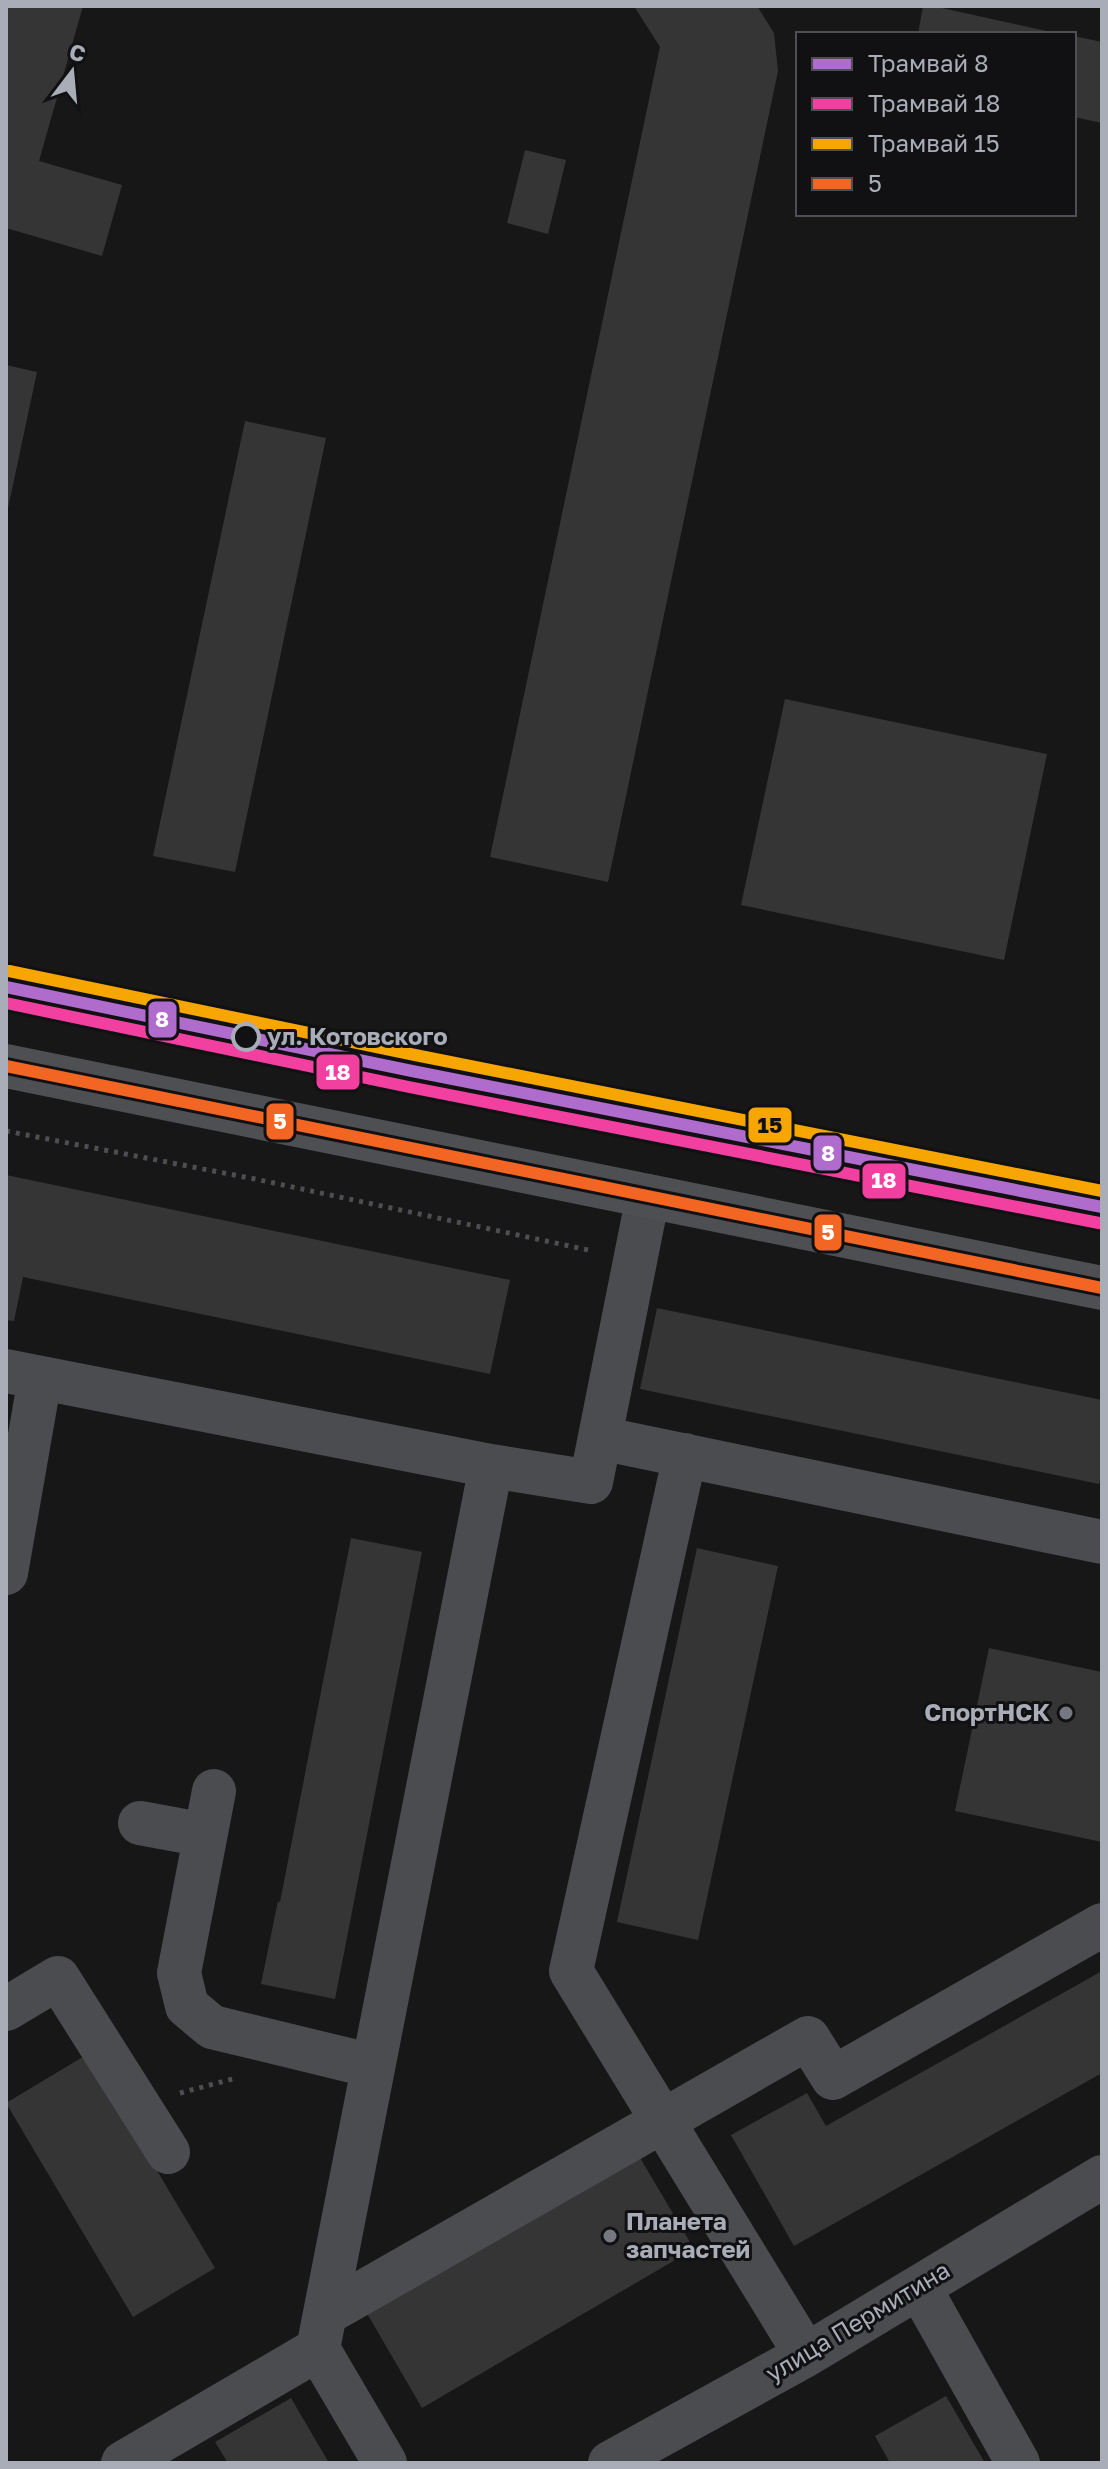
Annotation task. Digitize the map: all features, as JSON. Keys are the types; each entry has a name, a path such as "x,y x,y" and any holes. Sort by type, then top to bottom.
{"main road":[{"path":"6,1066 396,1148 1102,1288"}],"street":[{"path":"6,1573 23,1374 491,1466 591,1482 648,1196"},
{"path":"600,1438 1102,1542"},
{"path":"685,1455 571,1971 806,2355"},
{"path":"385,2463 321,2332 491,1466"},
{"path":"214,1791 179,1973 187,2006 212,2027 373,2066"},
{"path":"140,1823 205,1835"},
{"path":"123,2463 321,2332 664,2121 808,2038 833,2078 1102,1925"},
{"path":"6,2009 58,1978 168,2152"},
{"name":"улица Пермитина","path":"610,2463 806,2355 1102,2177"},
{"path":"919,2287 1018,2463"}],"path":[{"path":"6,1131 255,1179 636,1260"}],"building":[{"path":"6,6 83,6 39,161 122,185 102,256 6,228"},
{"path":"634,6 757,6 774,33 778,71 608,882 490,857 660,47"},
{"path":"923,6 933,6 1051,32 918,32"},
{"path":"1076,36 1102,42 1102,123 1076,117"},
{"path":"525,150 566,160 548,234 507,223"},
{"path":"6,365 37,372 7,513 6,513"},
{"path":"245,421 326,438 235,872 153,856"},
{"path":"785,699 1047,754 1004,960 741,905"},
{"path":"6,1175 510,1280 490,1374 23,1277 14,1321 6,1320"},
{"path":"657,1308 1102,1400 1102,1470 1099,1484 640,1389"},
{"path":"351,1538 422,1552 335,1999 261,1984 280,1902"},
{"path":"697,1548 778,1566 698,1940 617,1922"},
{"path":"989,1648 1102,1672 1102,1842 955,1811"},
{"path":"1102,1971 1102,2073 794,2246 731,2135 807,2093 826,2126"},
{"path":"96,2049 134,2132 215,2268 133,2317 6,2103"},
{"path":"636,2151 694,2249 422,2408 365,2310"},
{"path":"946,2396 985,2463 890,2463 875,2436"},
{"path":"291,2398 329,2463 228,2463 215,2442"}],"tram line":[{"name":"15","path":"9,971 1102,1191"},
{"name":"8","path":"6,987 412,1071 1102,1207"},
{"name":"18","path":"6,1003 409,1087 1099,1223"}],"transit line":[{"name":"5","path":"6,1066 1102,1288"}],"place":[{"name":"ул. Котовского","path":"246,1037"},
{"name":"СпортНСК","path":"1066,1713"},
{"name":"Планета запчастей","path":"610,2236"}]}
